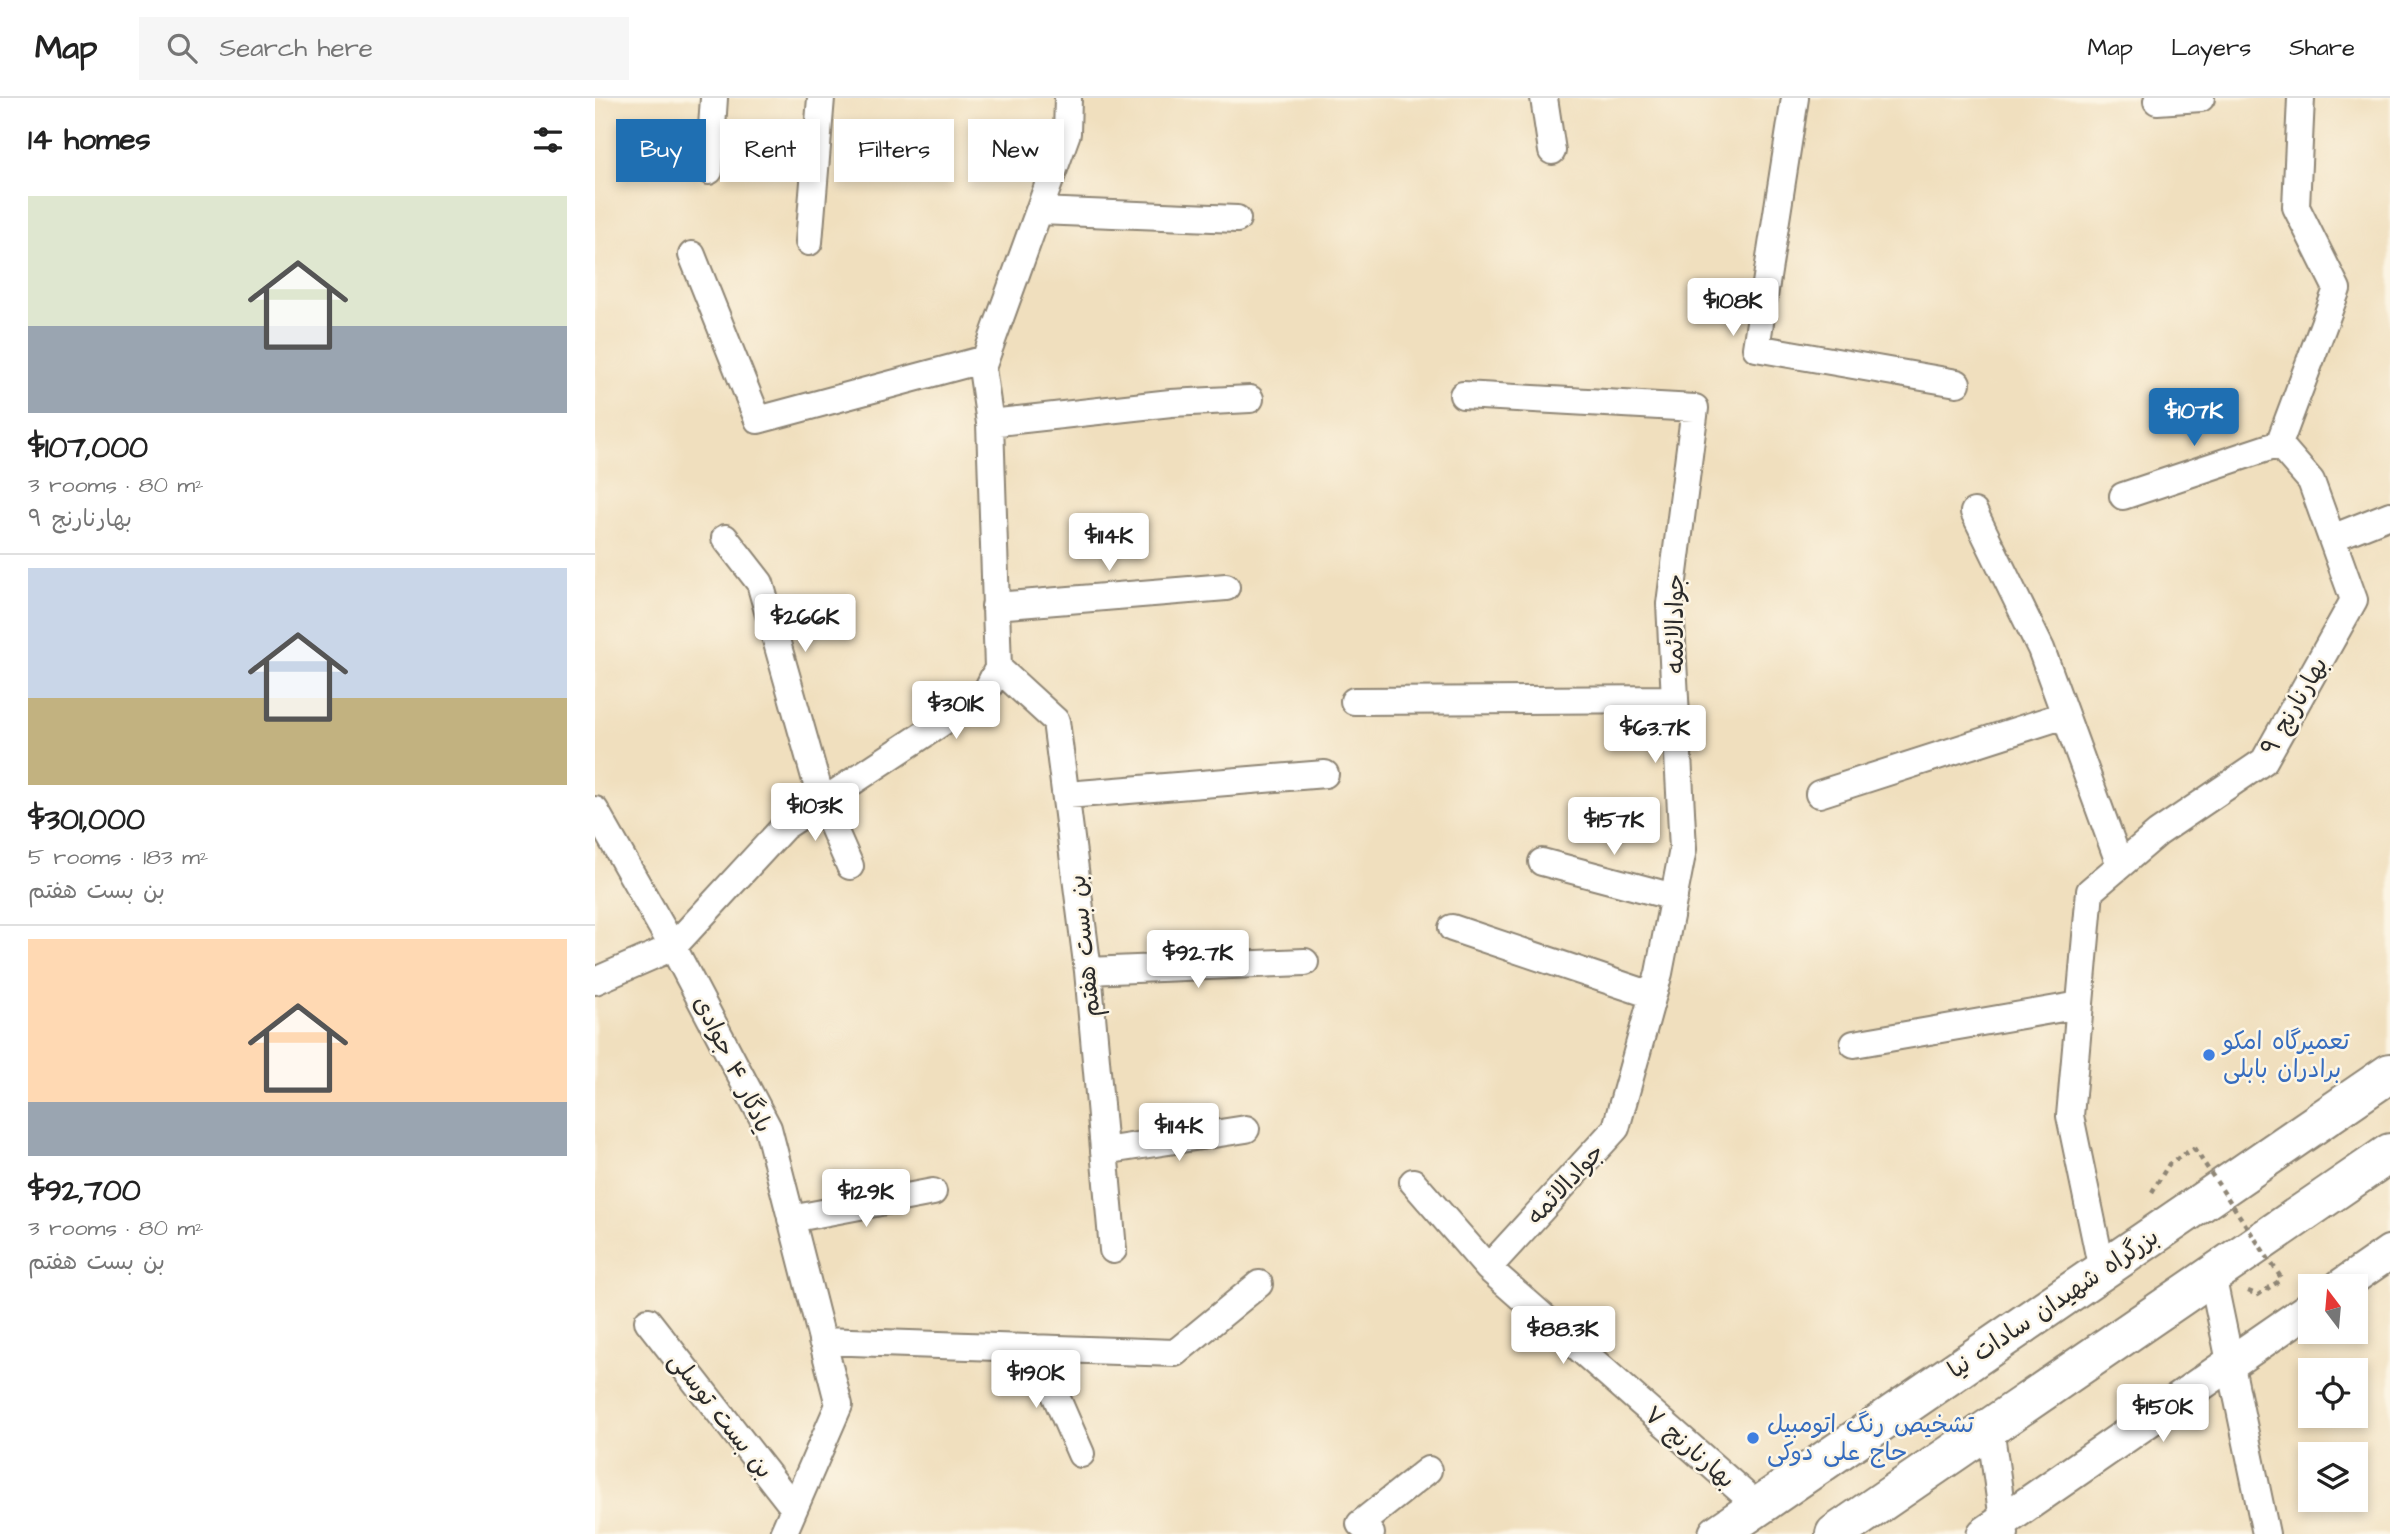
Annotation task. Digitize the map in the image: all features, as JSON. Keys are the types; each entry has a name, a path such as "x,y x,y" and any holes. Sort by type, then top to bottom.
{"highway":[{"name":"بزرگراه شهیدان سادات نیا","path":"1719,1534 2390,1073"},
{"path":"1836,1534 2390,1153"}],"street":[{"path":"709,171 714,98"},
{"path":"809,242 821,98"},
{"path":"595,981 673,947 784,827 985,694 997,668 990,423 982,368 1067,133 1068,98"},
{"path":"1544,98 1552,151"},
{"path":"1795,98 1756,348 1957,383"},
{"path":"2157,101 2201,98"},
{"path":"2123,496 2279,444 2337,289 2296,207 2301,98"},
{"path":"1039,211 1237,219"},
{"path":"692,255 758,420 985,359"},
{"name":"جوادالائمه","path":"1463,396 1695,408 1670,604 1683,849 1652,995 1616,1128 1488,1268"},
{"path":"990,423 1171,403 1249,399"},
{"name":"بهارنارنج ۹","path":"2102,1269 2070,1116 2090,891 2158,833 2264,761 2354,600 2311,481 2279,444"},
{"path":"1973,512 2041,649 2120,865"},
{"path":"2332,538 2390,514"},
{"path":"725,538 760,583 822,802 850,866"},
{"path":"995,606 1226,587"},
{"name":"بن بست هفتم","path":"997,668 1056,721 1088,971 1113,1250"},
{"path":"1354,701 1675,699"},
{"path":"1819,794 2065,715"},
{"path":"1067,795 1325,774"},
{"name":"یادگار ۴ جوادی","path":"595,810 673,947 768,1128 839,1405 783,1534"},
{"path":"1542,862 1674,897"},
{"path":"1452,928 1652,995"},
{"path":"1088,971 1305,962"},
{"path":"1854,1044 2080,1005"},
{"path":"1104,1151 1246,1129"},
{"name":"بهارنارنج ۷","path":"1413,1182 1488,1268 1758,1506"},
{"path":"791,1219 933,1192"},
{"path":"2358,1274 2390,1252"},
{"path":"2212,1275 2266,1534"},
{"path":"823,1341 1175,1353 1259,1284"},
{"path":"1997,1529 2298,1317"},
{"name":"بن بست توسلی","path":"648,1321 795,1508"},
{"path":"1035,1348 1081,1454"},
{"path":"1990,1427 1997,1529"},
{"path":"1371,1534 1360,1524 1428,1470"}],"path":[{"path":"2169,1164 2194,1148 2282,1279 2258,1295"}],"place":[{"name":"تعمیرگاه امکو برادران بابلی","path":"2209,1055"},
{"name":"تشخیص رنگ اتومبیل حاج علی دوکی","path":"1753,1438"}]}
